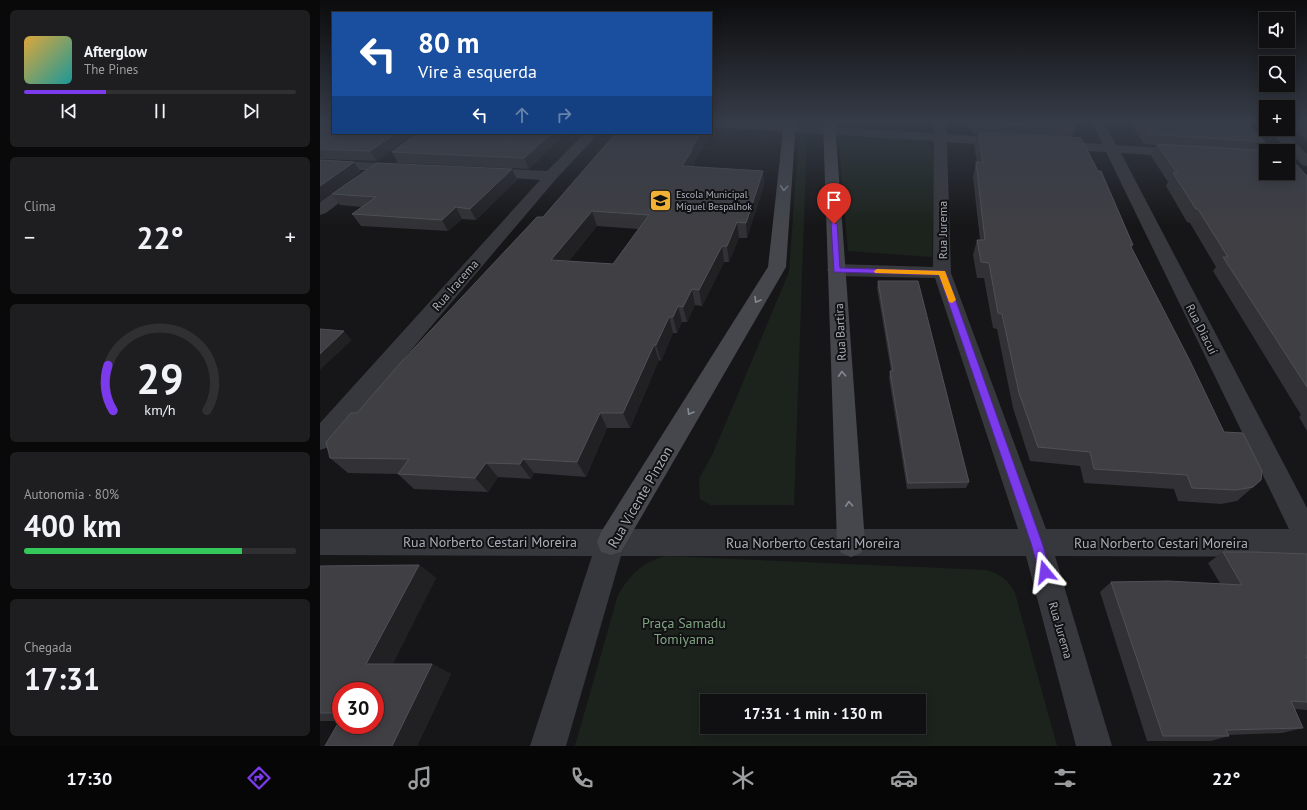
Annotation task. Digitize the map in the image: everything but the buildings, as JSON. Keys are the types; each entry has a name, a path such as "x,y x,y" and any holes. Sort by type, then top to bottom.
{"street":[{"path":"320,210 392,157"},
{"name":"Rua Iracema","path":"320,440 569,157"},
{"name":"Rua Vicente Pinzon","path":"548,746 611,542 777,267 787,157"},
{"name":"Rua Bartira","path":"830,157 851,543"},
{"name":"Rua Jurema","path":"941,157 942,273 1037,543 1094,746"},
{"name":"Rua Diacuí","path":"1115,157 1307,536"},
{"path":"1295,160 1306,161"},
{"path":"320,164 417,169"},
{"path":"472,172 551,176"},
{"path":"836,270 942,273"},
{"name":"Rua Norberto Cestari Moreira","path":"320,542 1307,543"}],"green space":[{"path":"797,157 806,157 794,505 711,505 700,499 699,479 714,451 789,272"},
{"path":"840,157 935,157 932,257 848,251"},
{"name":"Praça Samadu Tomiyama","path":"666,556 986,570 995,573 1006,581 1015,593 1057,746 575,746 618,595 633,575 644,565"}],"slow traffic":[{"path":"877,271 942,273 952,300"}],"place":[{"name":"Escola Municipal Miguel Bespalhok","path":"661,200"}],"route":[{"path":"834,224 836,270 942,273 1037,543 1045,572"}]}
